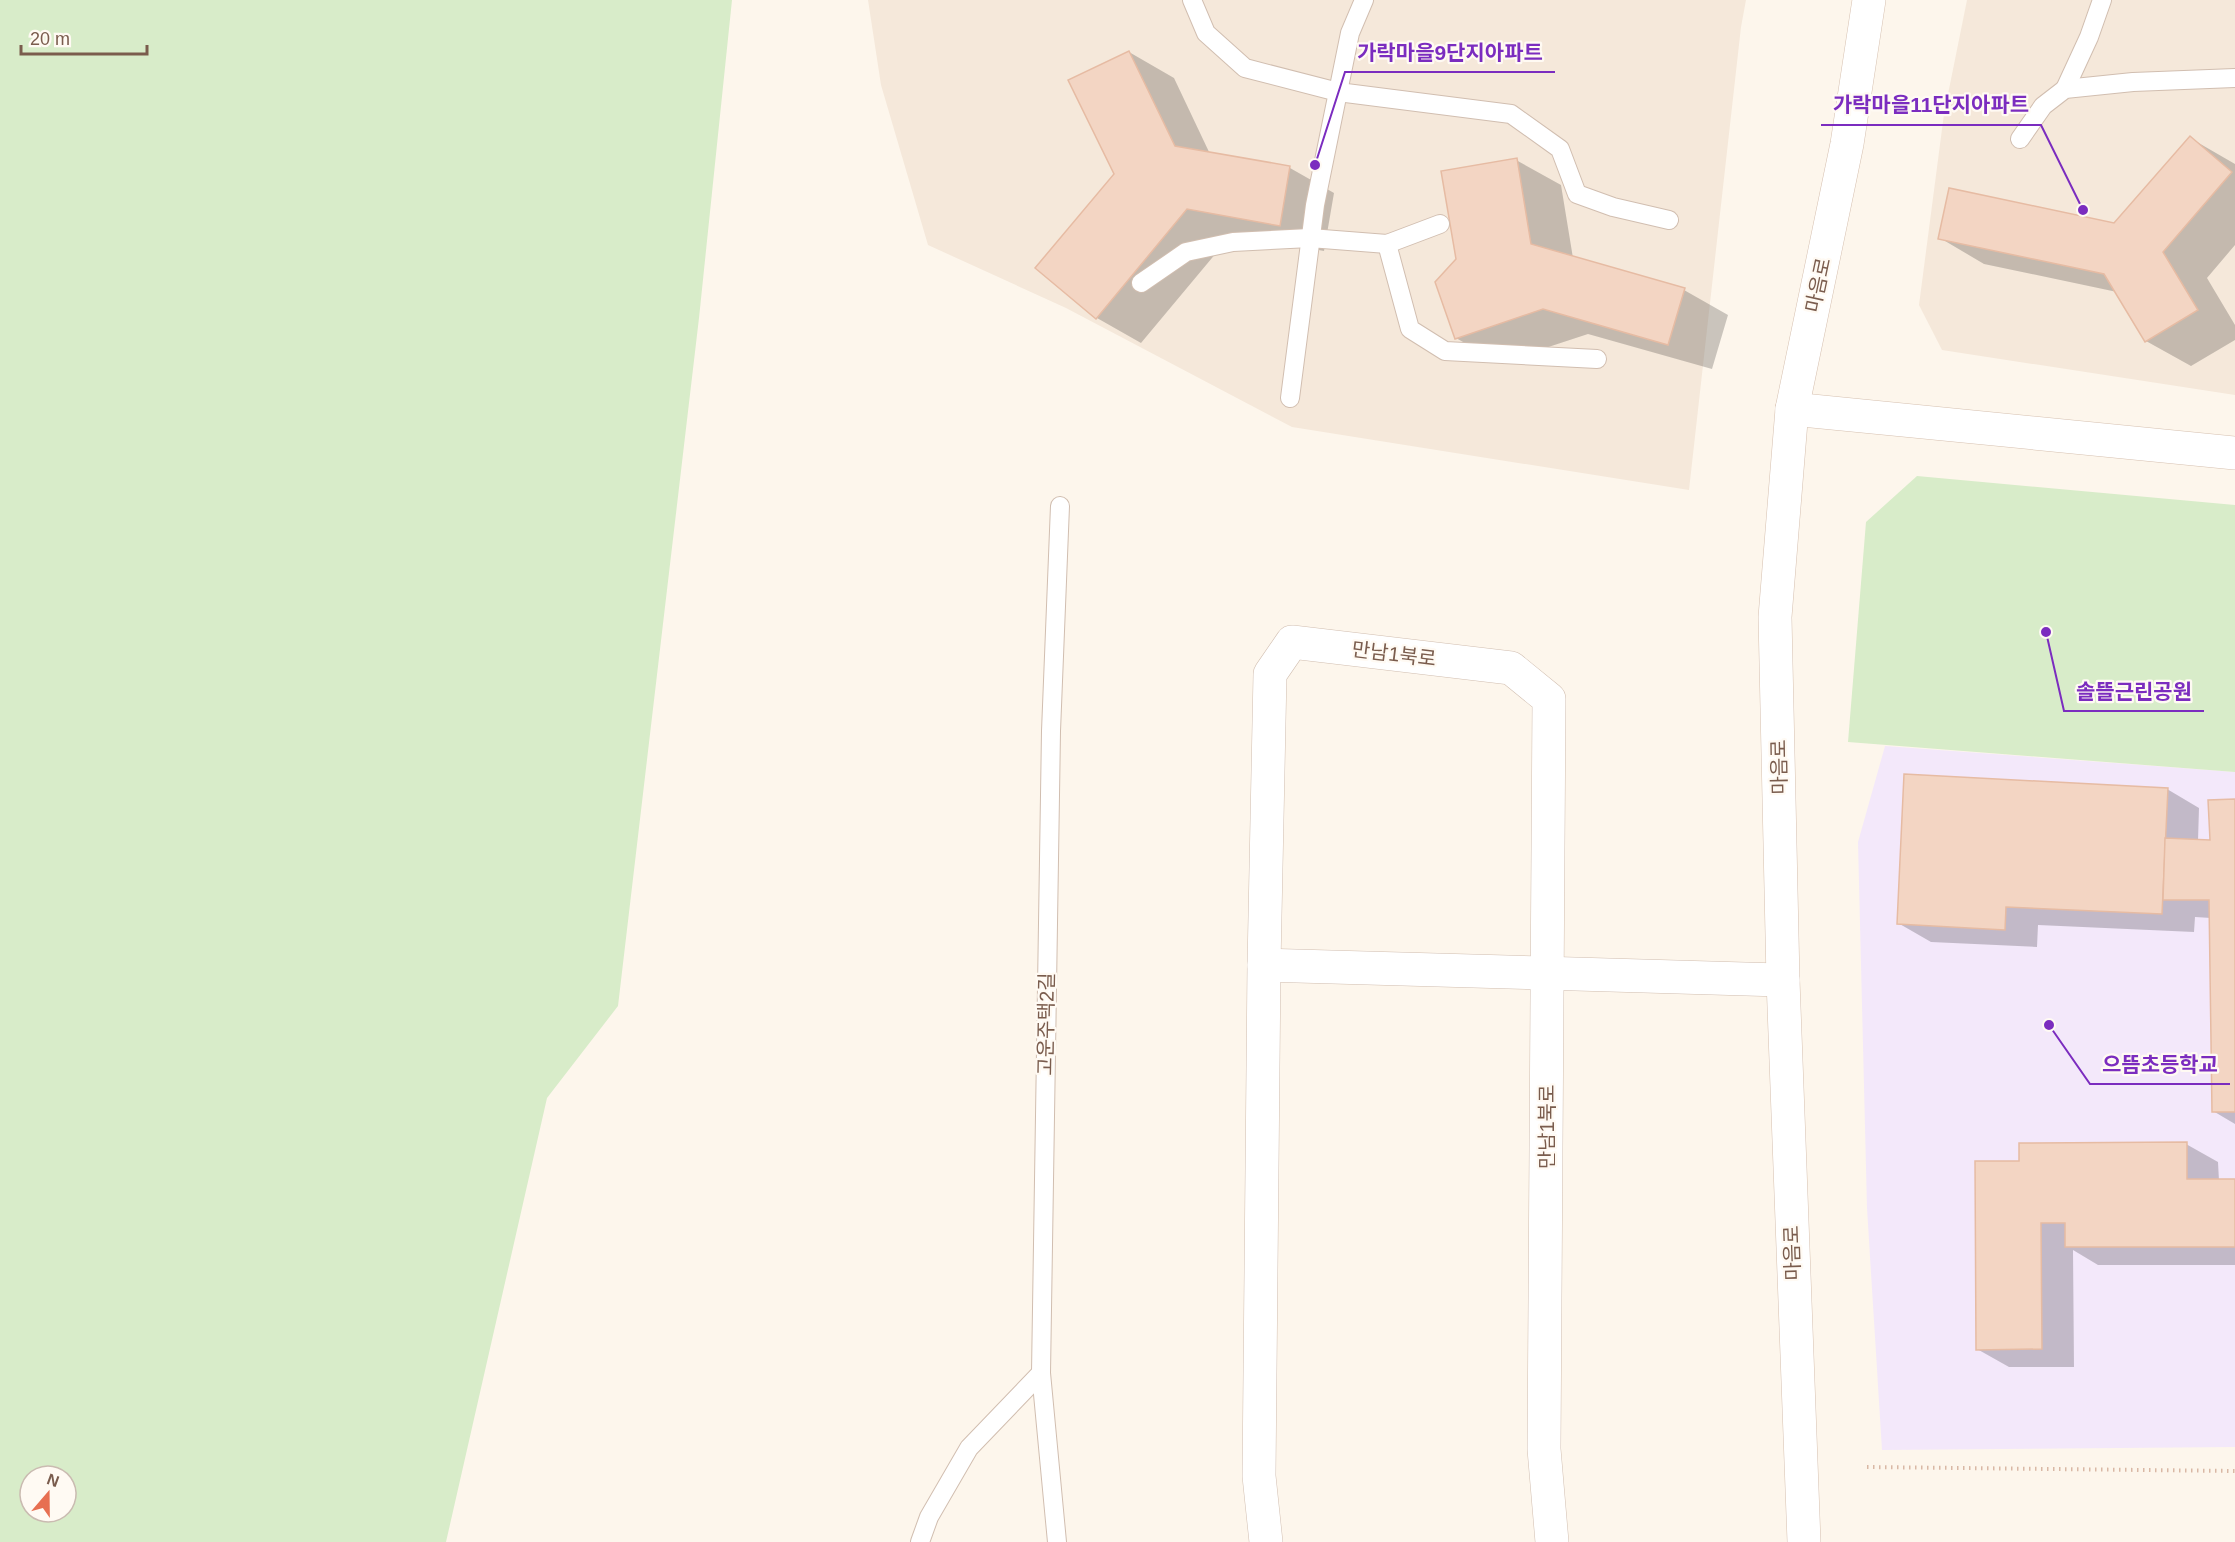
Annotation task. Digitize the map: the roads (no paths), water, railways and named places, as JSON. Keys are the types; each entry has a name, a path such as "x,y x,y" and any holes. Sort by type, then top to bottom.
{"street":[{"name":"마음로","path":"1804,1542 1784,980 1775,617 1792,409 1847,144 1869,0"},
{"path":"1792,409 2235,453"},
{"name":"만남1북로","path":"1266,1542 1259,1476 1264,965 1270,674 1292,642 1511,668 1549,699 1544,1449 1552,1542"},
{"path":"1264,965 1784,980"}],"lane":[{"path":"1192,0 1206,33 1245,68 1338,92 1511,114 1560,149 1577,194 1613,207 1669,220"},
{"path":"1290,398 1310,238 1350,33 1364,0"},
{"path":"2020,139 2043,106 2066,89 2089,37 2102,0"},
{"path":"2066,89 2133,82 2235,78"},
{"path":"1140,283 1186,252 1233,242 1310,238 1387,244 1440,224"},
{"path":"1387,244 1410,329 1445,351 1597,359"},
{"name":"고운주택2길","path":"1058,1542 1041,1373 1051,731 1060,506"},
{"path":"920,1542 929,1517 969,1448 1041,1373"}],"place":[{"name":"가락마을9단지아파트","path":"1315,165"},
{"name":"가락마을11단지아파트","path":"2083,210"},
{"name":"솔뜰근린공원","path":"2046,632"},
{"name":"으뜸초등학교","path":"2049,1025"}]}
